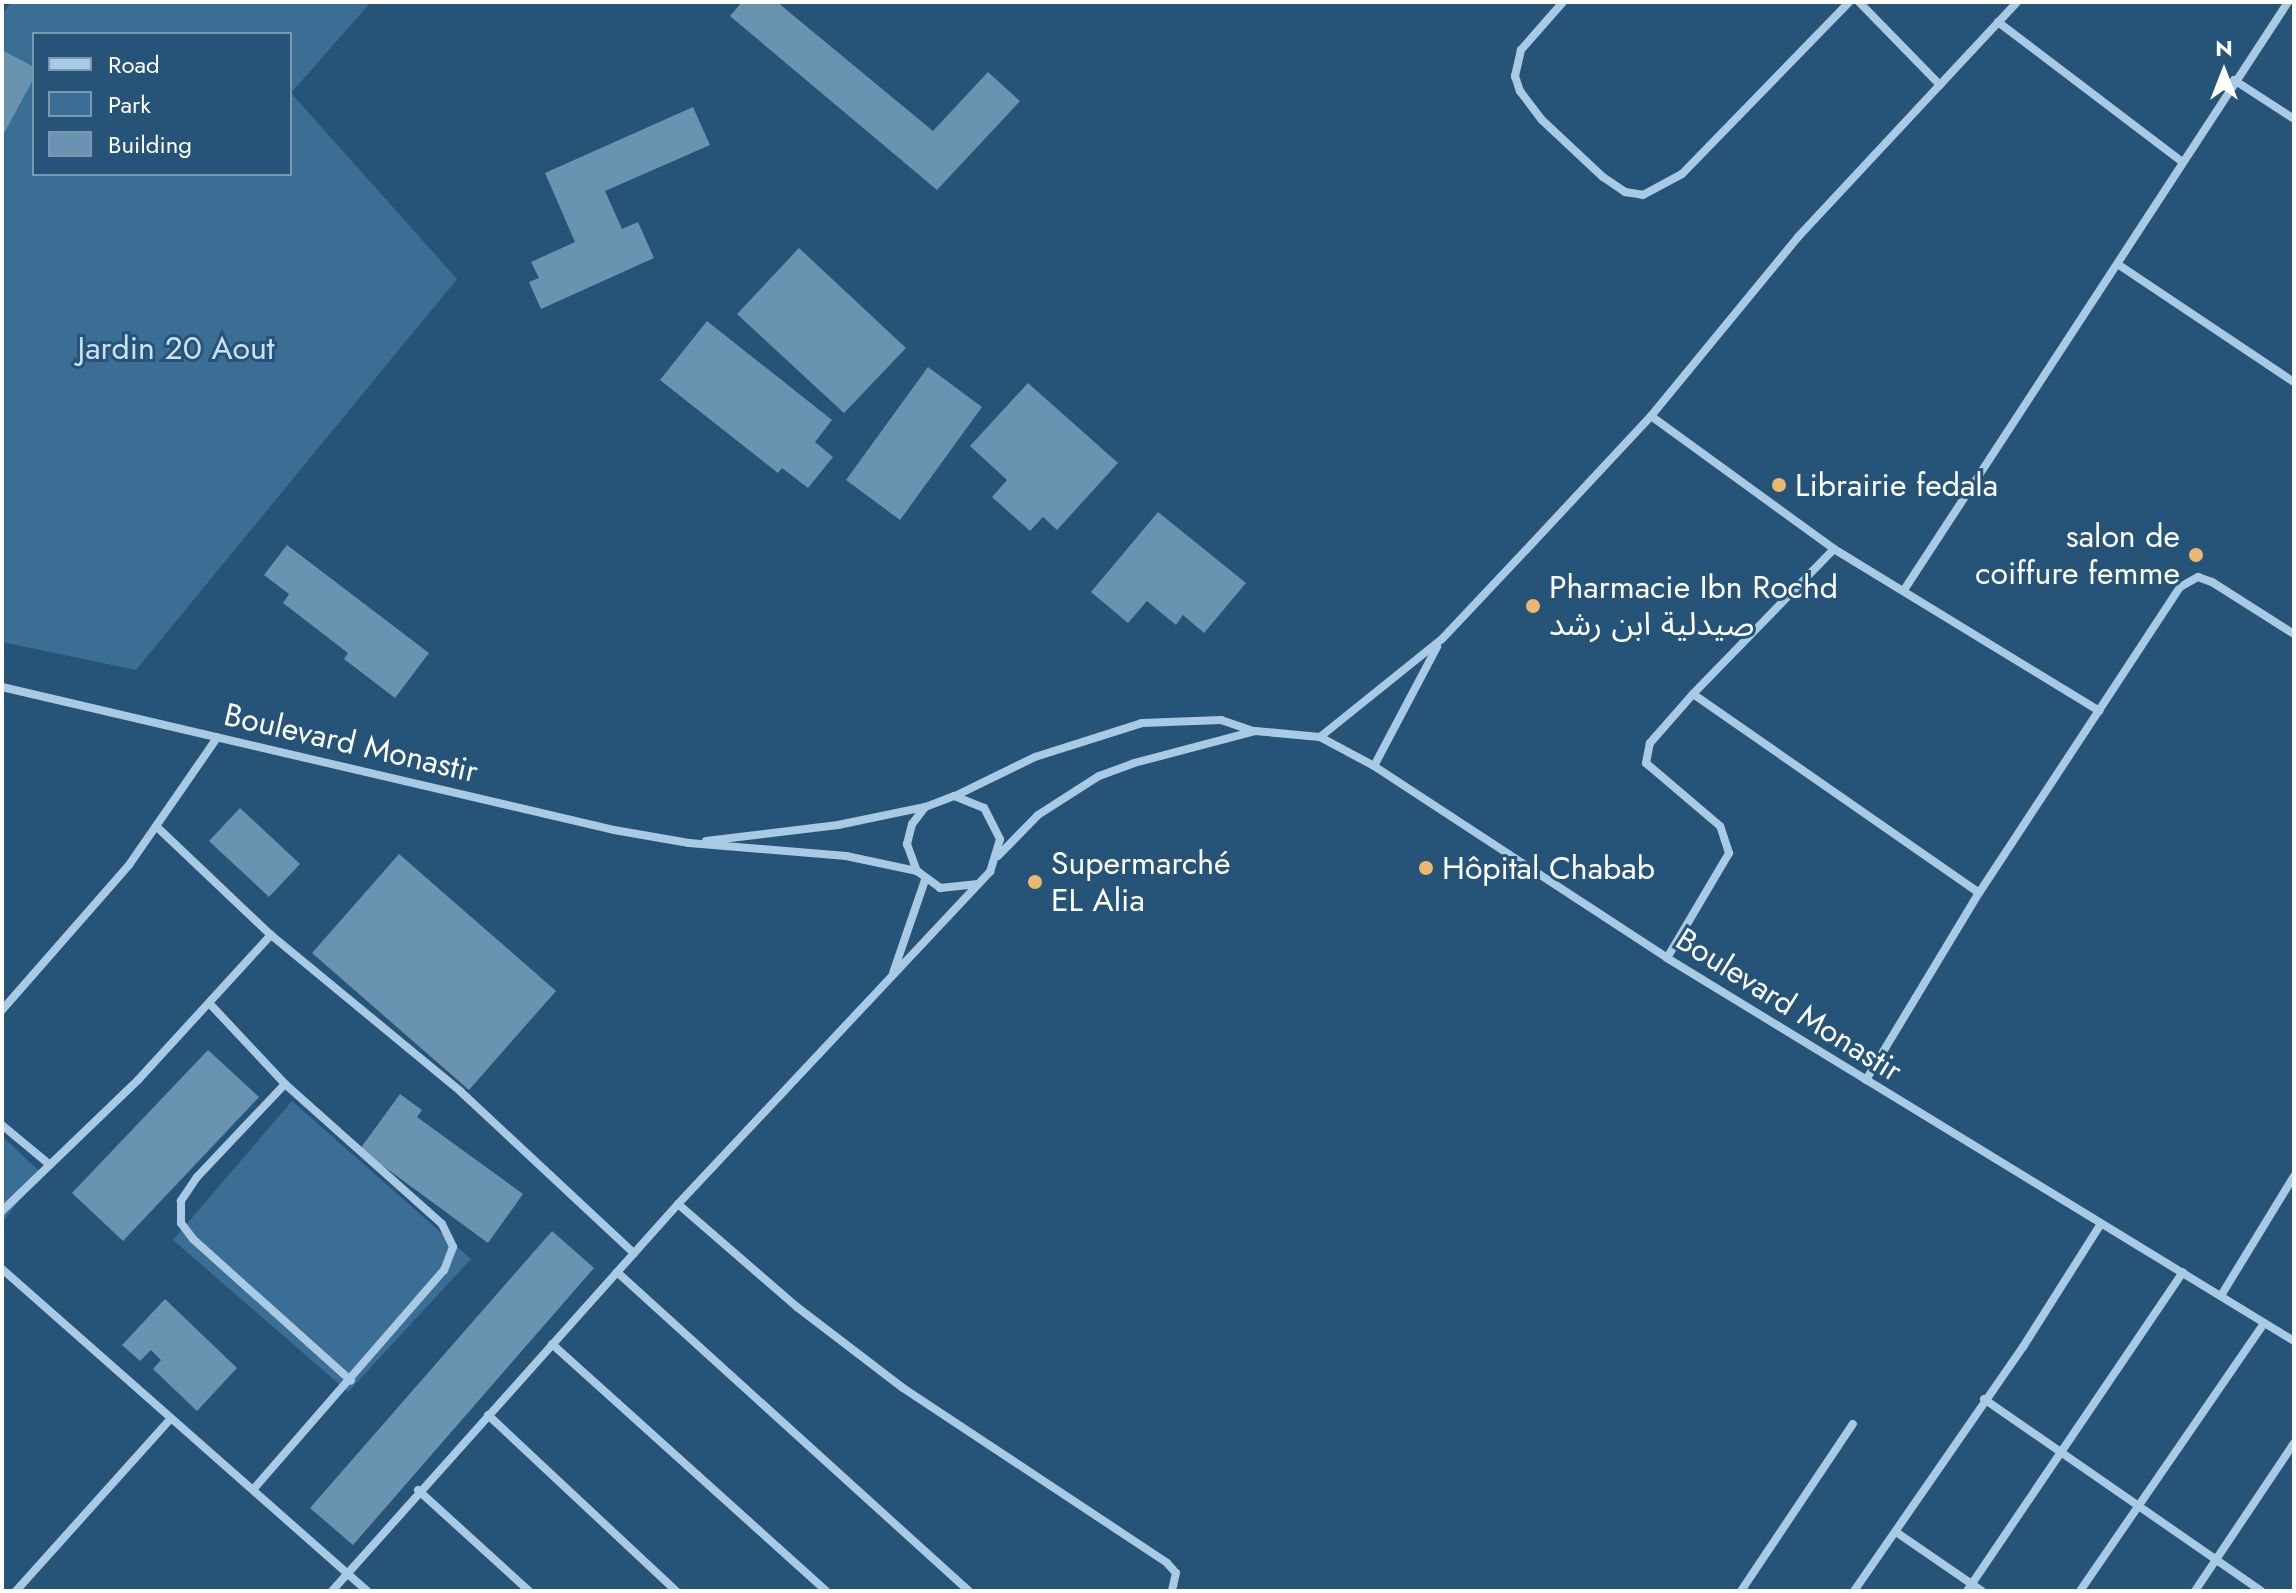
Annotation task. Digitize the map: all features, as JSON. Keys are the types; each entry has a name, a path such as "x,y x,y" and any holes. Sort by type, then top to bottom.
{"street":[{"path":"1563,2 1521,50 1515,76 1520,91 1542,120 1603,177 1625,192 1643,195 1682,174 1849,2"},
{"path":"1859,2 1940,85"},
{"path":"1320,737 1442,639 1651,416 1798,237 2017,2"},
{"path":"1904,590 2119,265 2180,160 2288,2"},
{"path":"1998,22 2180,160"},
{"path":"2234,80 2294,119"},
{"path":"2119,265 2294,382"},
{"path":"1651,416 1834,549 2099,711"},
{"path":"1667,958 1729,853 1720,826 1646,763 1650,743 1693,694 1834,549"},
{"path":"1866,1080 1979,893 2173,596 2189,580 2212,582 2294,634"},
{"path":"1374,766 1442,639"},
{"name":"Boulevard Monastir","path":"2,687 689,843 846,856 917,871"},
{"path":"1693,694 1979,893"},
{"name":"Boulevard Monastir","path":"954,796 1035,757 1142,723 1221,720 1255,731 1320,737 1374,766 1667,958 2100,1225 2222,1294 2294,1341"},
{"name":"Boulevard Monastir","path":"998,856 1038,815 1099,776 1255,731"},
{"path":"2,1010 157,827 217,738"},
{"path":"332,1591 418,1490 678,1204 892,977 976,884 998,856 995,822 984,808 954,796 925,807 912,824 907,844 917,871 925,880 950,889 976,884"},
{"name":"Boulevard Monastir","path":"689,843 838,825 925,807"},
{"path":"157,827 271,935 460,1091 634,1253"},
{"path":"892,977 925,880"},
{"path":"2,1211 210,1004 271,935"},
{"path":"210,1004 285,1084 442,1224 451,1239 452,1255 444,1270 351,1381 253,1490"},
{"path":"285,1084 197,1177 181,1201 181,1223 351,1381"},
{"path":"2,1125 50,1165"},
{"path":"2222,1294 2294,1176"},
{"path":"678,1204 797,1307 903,1388 1167,1563 1176,1573 1172,1591"},
{"path":"1854,1591 1984,1399 2057,1298 2100,1225"},
{"path":"617,1272 969,1591"},
{"path":"1969,1588 2183,1272"},
{"path":"4,1275 367,1591"},
{"path":"2080,1591 2264,1323"},
{"path":"552,1344 826,1591"},
{"path":"1984,1399 2261,1591"},
{"path":"488,1415 676,1591"},
{"path":"16,1591 171,1418"},
{"path":"1741,1591 1853,1424"},
{"path":"2195,1591 2294,1443"},
{"path":"418,1490 529,1591"},
{"path":"1896,1532 1969,1588 1982,1591"}],"green space":[{"name":"Jardin 20 Aout","path":"11,2 371,2 292,92 292,32 32,32 32,176 292,176 292,94 457,279 136,670 2,642 2,15"},
{"path":"292,1101 471,1259 348,1392 173,1240"},
{"path":"2,1136 40,1172 2,1223"}],"building":[{"path":"742,2 777,2 933,131 988,72 1020,101 937,190 730,16"},
{"path":"2,50 32,66 32,82 2,137"},
{"path":"693,107 710,145 605,191 622,229 638,222 654,258 541,309 529,282 539,278 531,262 575,242 545,173"},
{"path":"799,248 906,348 844,413 737,314"},
{"path":"707,321 832,420 815,442 833,457 808,488 782,468 778,473 660,380"},
{"path":"928,367 982,407 900,520 846,480"},
{"path":"1028,383 1118,463 1057,530 1043,517 1030,531 992,497 1007,480 970,446"},
{"path":"1158,512 1246,583 1204,633 1183,615 1176,625 1147,601 1128,623 1091,592"},
{"path":"287,545 429,653 395,698 344,659 348,653 283,603 289,594 264,575"},
{"path":"240,808 300,864 269,897 209,841"},
{"path":"399,854 556,991 469,1090 312,953"},
{"path":"208,1050 259,1097 123,1241 72,1193"},
{"path":"400,1094 422,1110 417,1117 523,1194 488,1243 360,1149"},
{"path":"552,1231 594,1268 353,1545 310,1508"},
{"path":"165,1299 237,1368 197,1411 153,1369 161,1360 151,1350 140,1361 122,1345"}],"place":[{"name":"Librairie fedala","path":"1779,485"},
{"name":"salon de coiffure femme","path":"2196,555"},
{"name":"Pharmacie Ibn Rochd صيدلية ابن رشد","path":"1533,606"},
{"name":"Hôpital Chabab","path":"1426,868"},
{"name":"Supermarché EL Alia","path":"1035,882"}]}
